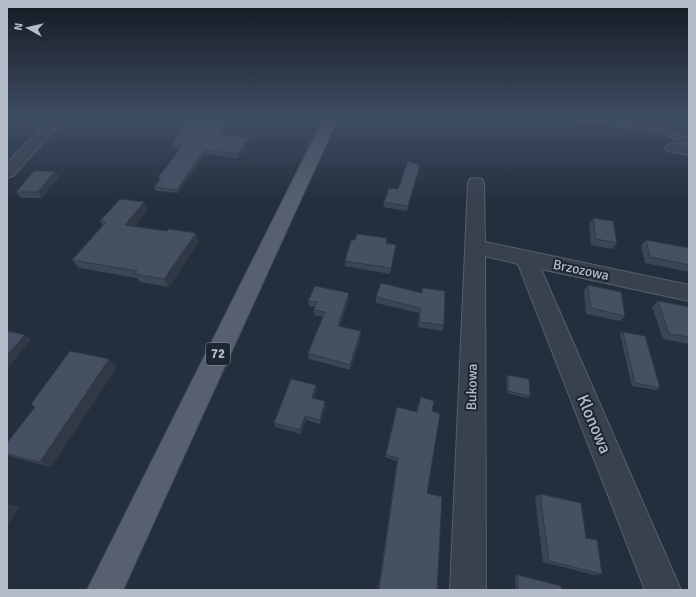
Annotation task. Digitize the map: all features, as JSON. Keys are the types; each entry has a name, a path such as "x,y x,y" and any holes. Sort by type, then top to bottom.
{"main road":[{"name":"72","path":"105,590 318,146"}],"street":[{"path":"7,173 32,146"},
{"path":"673,148 689,150"},
{"name":"Bukowa","path":"468,590 476,183"},
{"name":"Brzozowa","path":"474,247 689,293"},
{"name":"Klonowa","path":"526,258 663,590"}],"building":[{"path":"182,146 243,146 237,154 204,150 177,190 154,187 161,178 158,177"},
{"path":"408,161 420,165 408,206 384,202 389,188 398,189"},
{"path":"34,171 55,171 38,192 16,192"},
{"path":"120,199 144,202 125,225 167,231 169,229 196,233 164,279 135,274 137,271 72,260 106,222 100,221"},
{"path":"593,218 613,221 617,243 596,239"},
{"path":"357,234 387,238 386,243 396,245 391,268 345,261 351,240 355,240"},
{"path":"646,240 689,248 689,265 650,257"},
{"path":"381,283 422,293 422,288 445,291 444,325 419,322 420,308 376,297"},
{"path":"588,285 621,292 625,316 591,308"},
{"path":"315,286 349,293 338,326 361,331 350,365 308,353 325,312 314,310 317,302 308,301"},
{"path":"658,301 689,307 689,337 669,334"},
{"path":"7,331 25,335 7,355"},
{"path":"623,332 645,336 660,388 635,383"},
{"path":"70,351 109,359 40,462 7,454 7,443 35,407 31,404"},
{"path":"508,375 529,379 530,396 508,391"},
{"path":"291,379 316,385 312,398 325,401 320,420 305,416 300,430 274,423"},
{"path":"421,397 434,401 432,411 440,414 427,493 442,497 437,590 379,590 398,458 386,455 397,407 417,412"},
{"path":"540,494 581,503 586,538 597,540 602,574 549,561"},
{"path":"518,575 561,586 562,590 518,590"}]}
